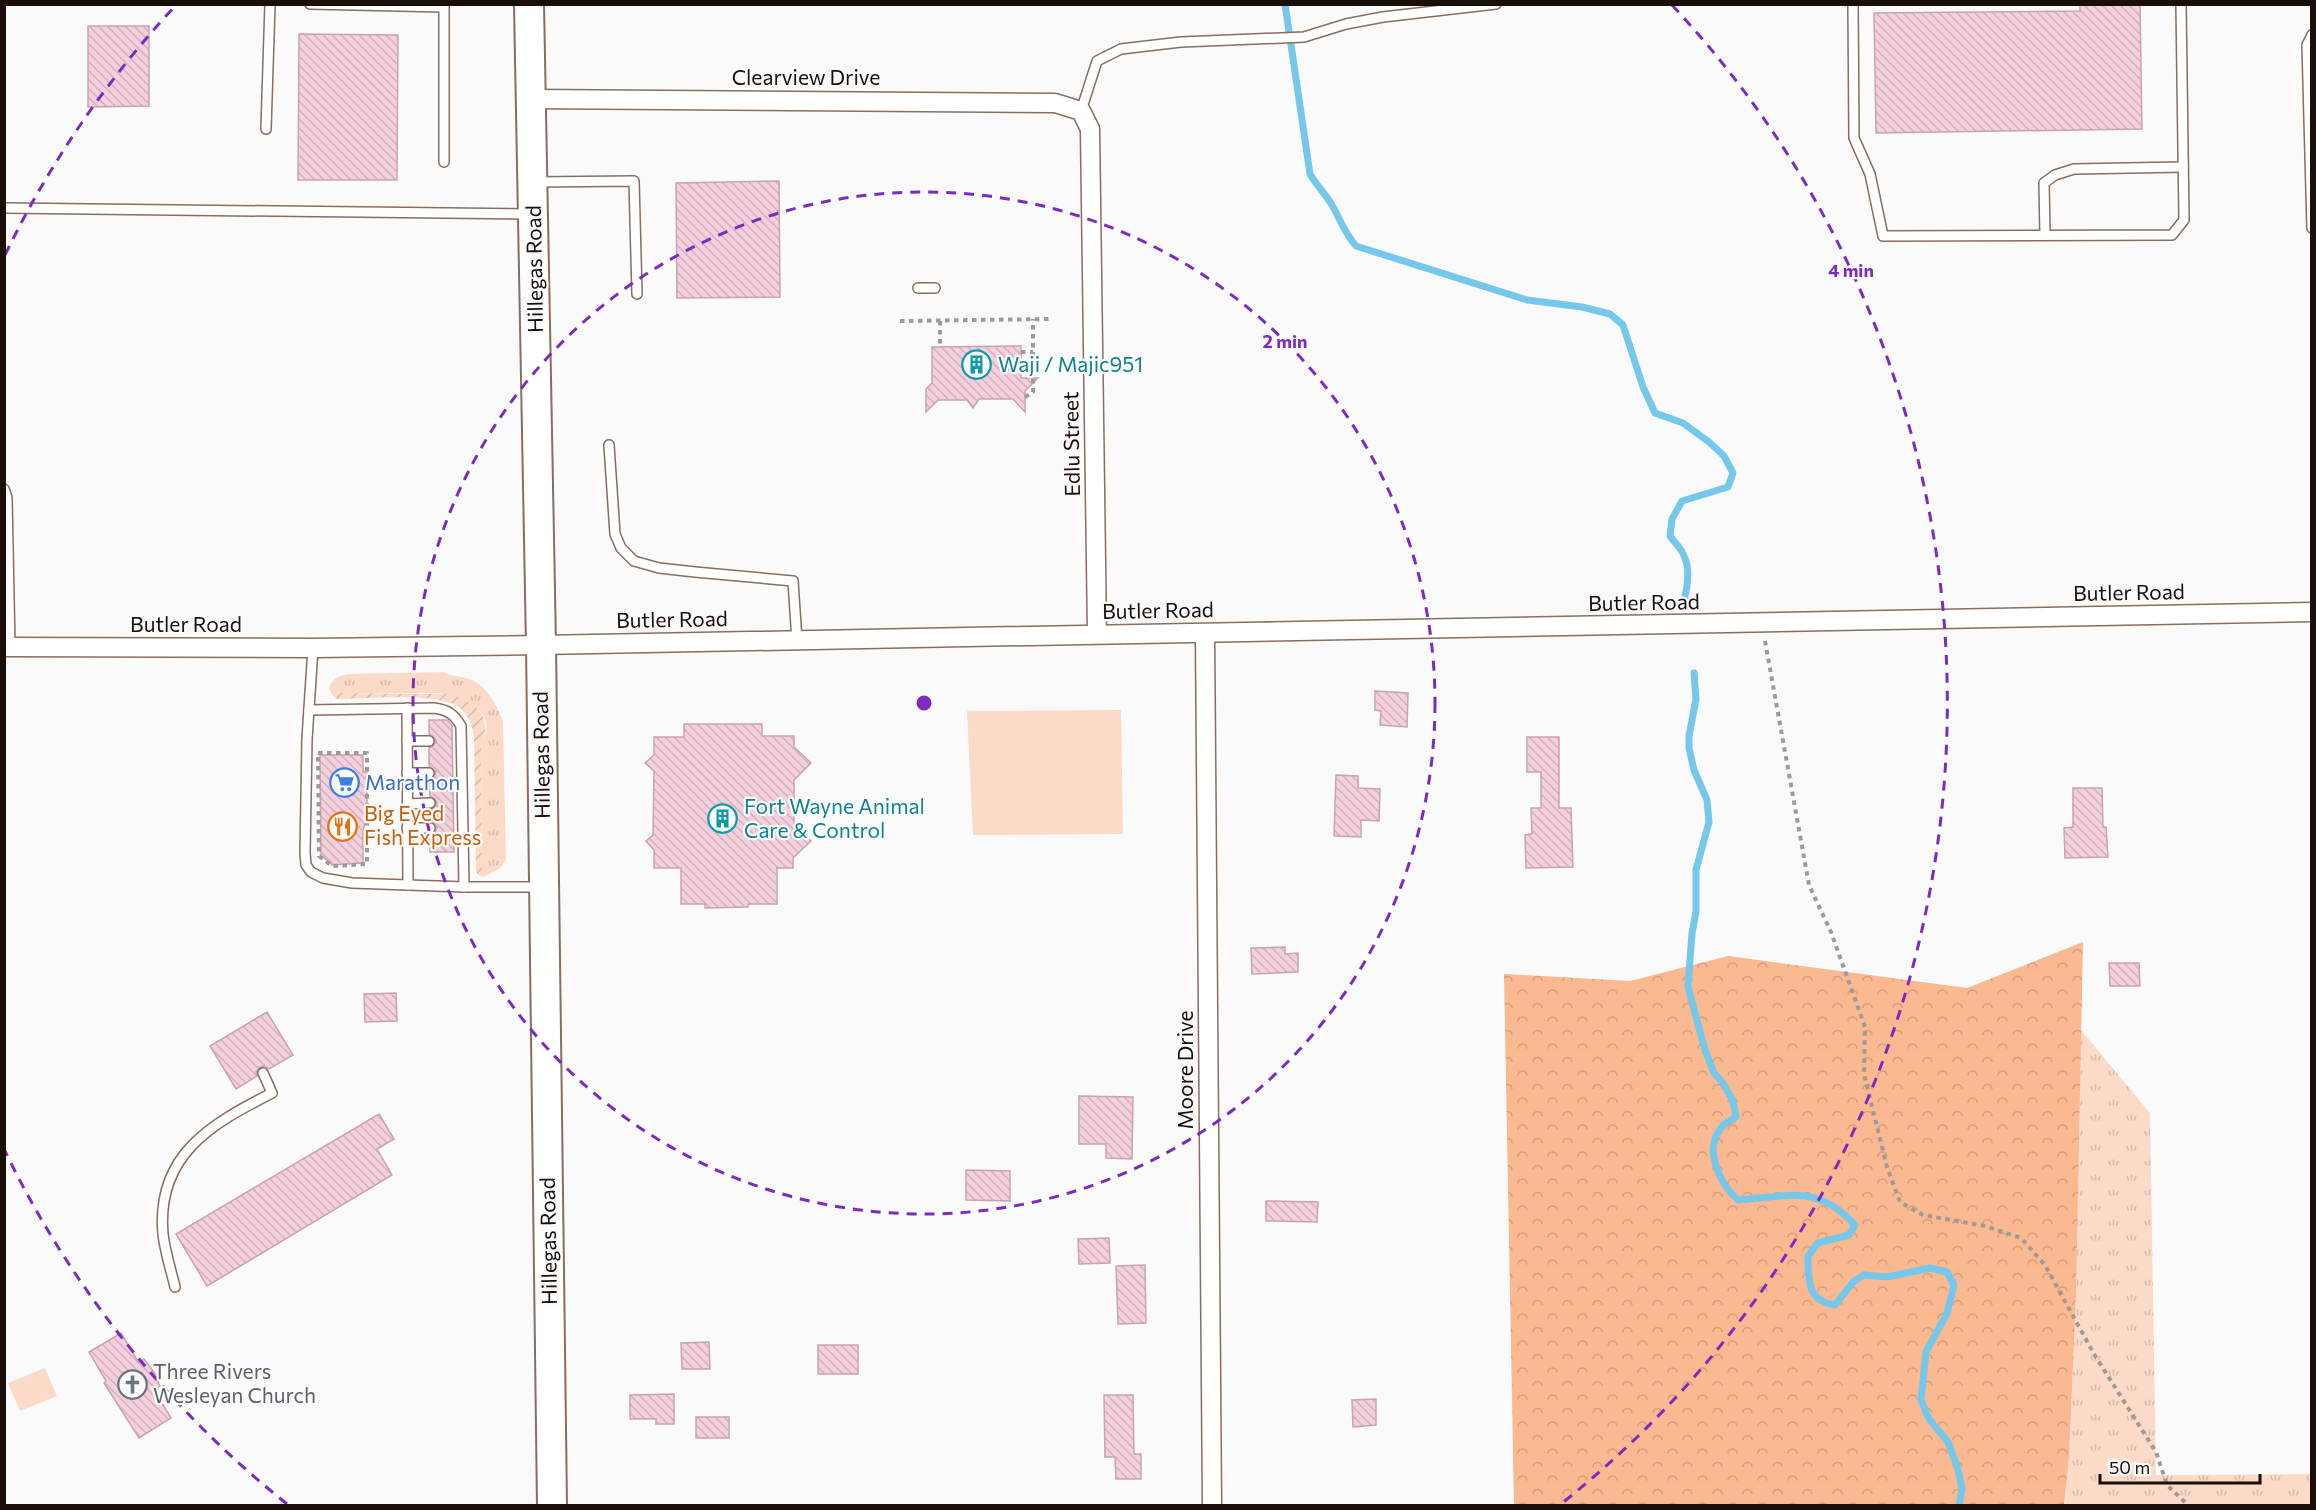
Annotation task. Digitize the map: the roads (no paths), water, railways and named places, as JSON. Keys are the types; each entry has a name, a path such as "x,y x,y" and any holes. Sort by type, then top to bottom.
{"main road":[{"name":"Hillegas Road","path":"529,4 541,645 552,1506"}],"street":[{"name":"Clearview Drive","path":"531,99 1055,103 1081,111"},
{"name":"Edlu Street","path":"1081,111 1090,129 1097,634"},
{"name":"Butler Road","path":"7,647 313,648 541,645 2312,612"},
{"name":"Moore Drive","path":"1205,634 1212,1506"}],"lane":[{"path":"266,129 270,4"},
{"path":"310,4 444,8 444,162"},
{"path":"1081,111 1097,61 1121,49 1181,42 1304,37 1346,24 1383,17 1496,4"},
{"path":"1853,4 1854,138 1870,174 1883,236 2172,235 2184,220 2181,4"},
{"path":"2312,35 2307,45 2312,228"},
{"path":"2045,235 2044,183 2055,175 2074,169 2183,167"},
{"path":"533,182 634,181 637,294"},
{"path":"4,208 534,214"},
{"path":"918,288 935,288"},
{"path":"609,445 615,534 621,548 634,561 659,568 793,581 797,640"},
{"path":"4,489 7,498 7,647"},
{"path":"313,648 309,710 306,865 311,872 323,878 352,883 464,887 544,886"},
{"path":"407,708 408,885"},
{"path":"309,710 434,708 446,710 455,715 462,726 457,741 458,828 464,887"},
{"path":"407,741 429,741"},
{"path":"407,773 429,773"},
{"path":"407,804 430,803"},
{"path":"407,828 430,828"},
{"path":"175,1287 163,1234 166,1194 172,1174 189,1147 207,1130 272,1093 263,1073"}],"waterway":[{"path":"1285,4 1310,174 1332,205 1356,246 1527,300 1582,307 1610,314 1623,325 1643,387 1655,413 1683,423 1724,456 1733,473 1728,487 1682,501 1672,519 1670,536 1683,553 1688,574 1683,604"},
{"path":"1694,673 1696,699 1689,748 1694,770 1707,800 1709,822 1696,870 1696,912 1688,987 1705,1050 1714,1073 1723,1083 1733,1101 1736,1117 1722,1126 1716,1137 1714,1146 1716,1166 1725,1185 1738,1200 1787,1196 1814,1198 1828,1203 1855,1225 1849,1235 1818,1243 1808,1256 1811,1288 1814,1294 1826,1303 1835,1305 1854,1281 1864,1275 1887,1277 1930,1268 1947,1272 1954,1285 1947,1313 1926,1352 1921,1400 1929,1419 1948,1442 1958,1469 1962,1489 1959,1506"}],"place":[{"name":"Waji / Majic951","path":"977,365"},
{"name":"Marathon","path":"344,783"},
{"name":"Fort Wayne Animal Care & Control","path":"723,819"},
{"name":"Big Eyed Fish Express","path":"343,826"},
{"name":"Three Rivers Wesleyan Church","path":"132,1384"}]}
